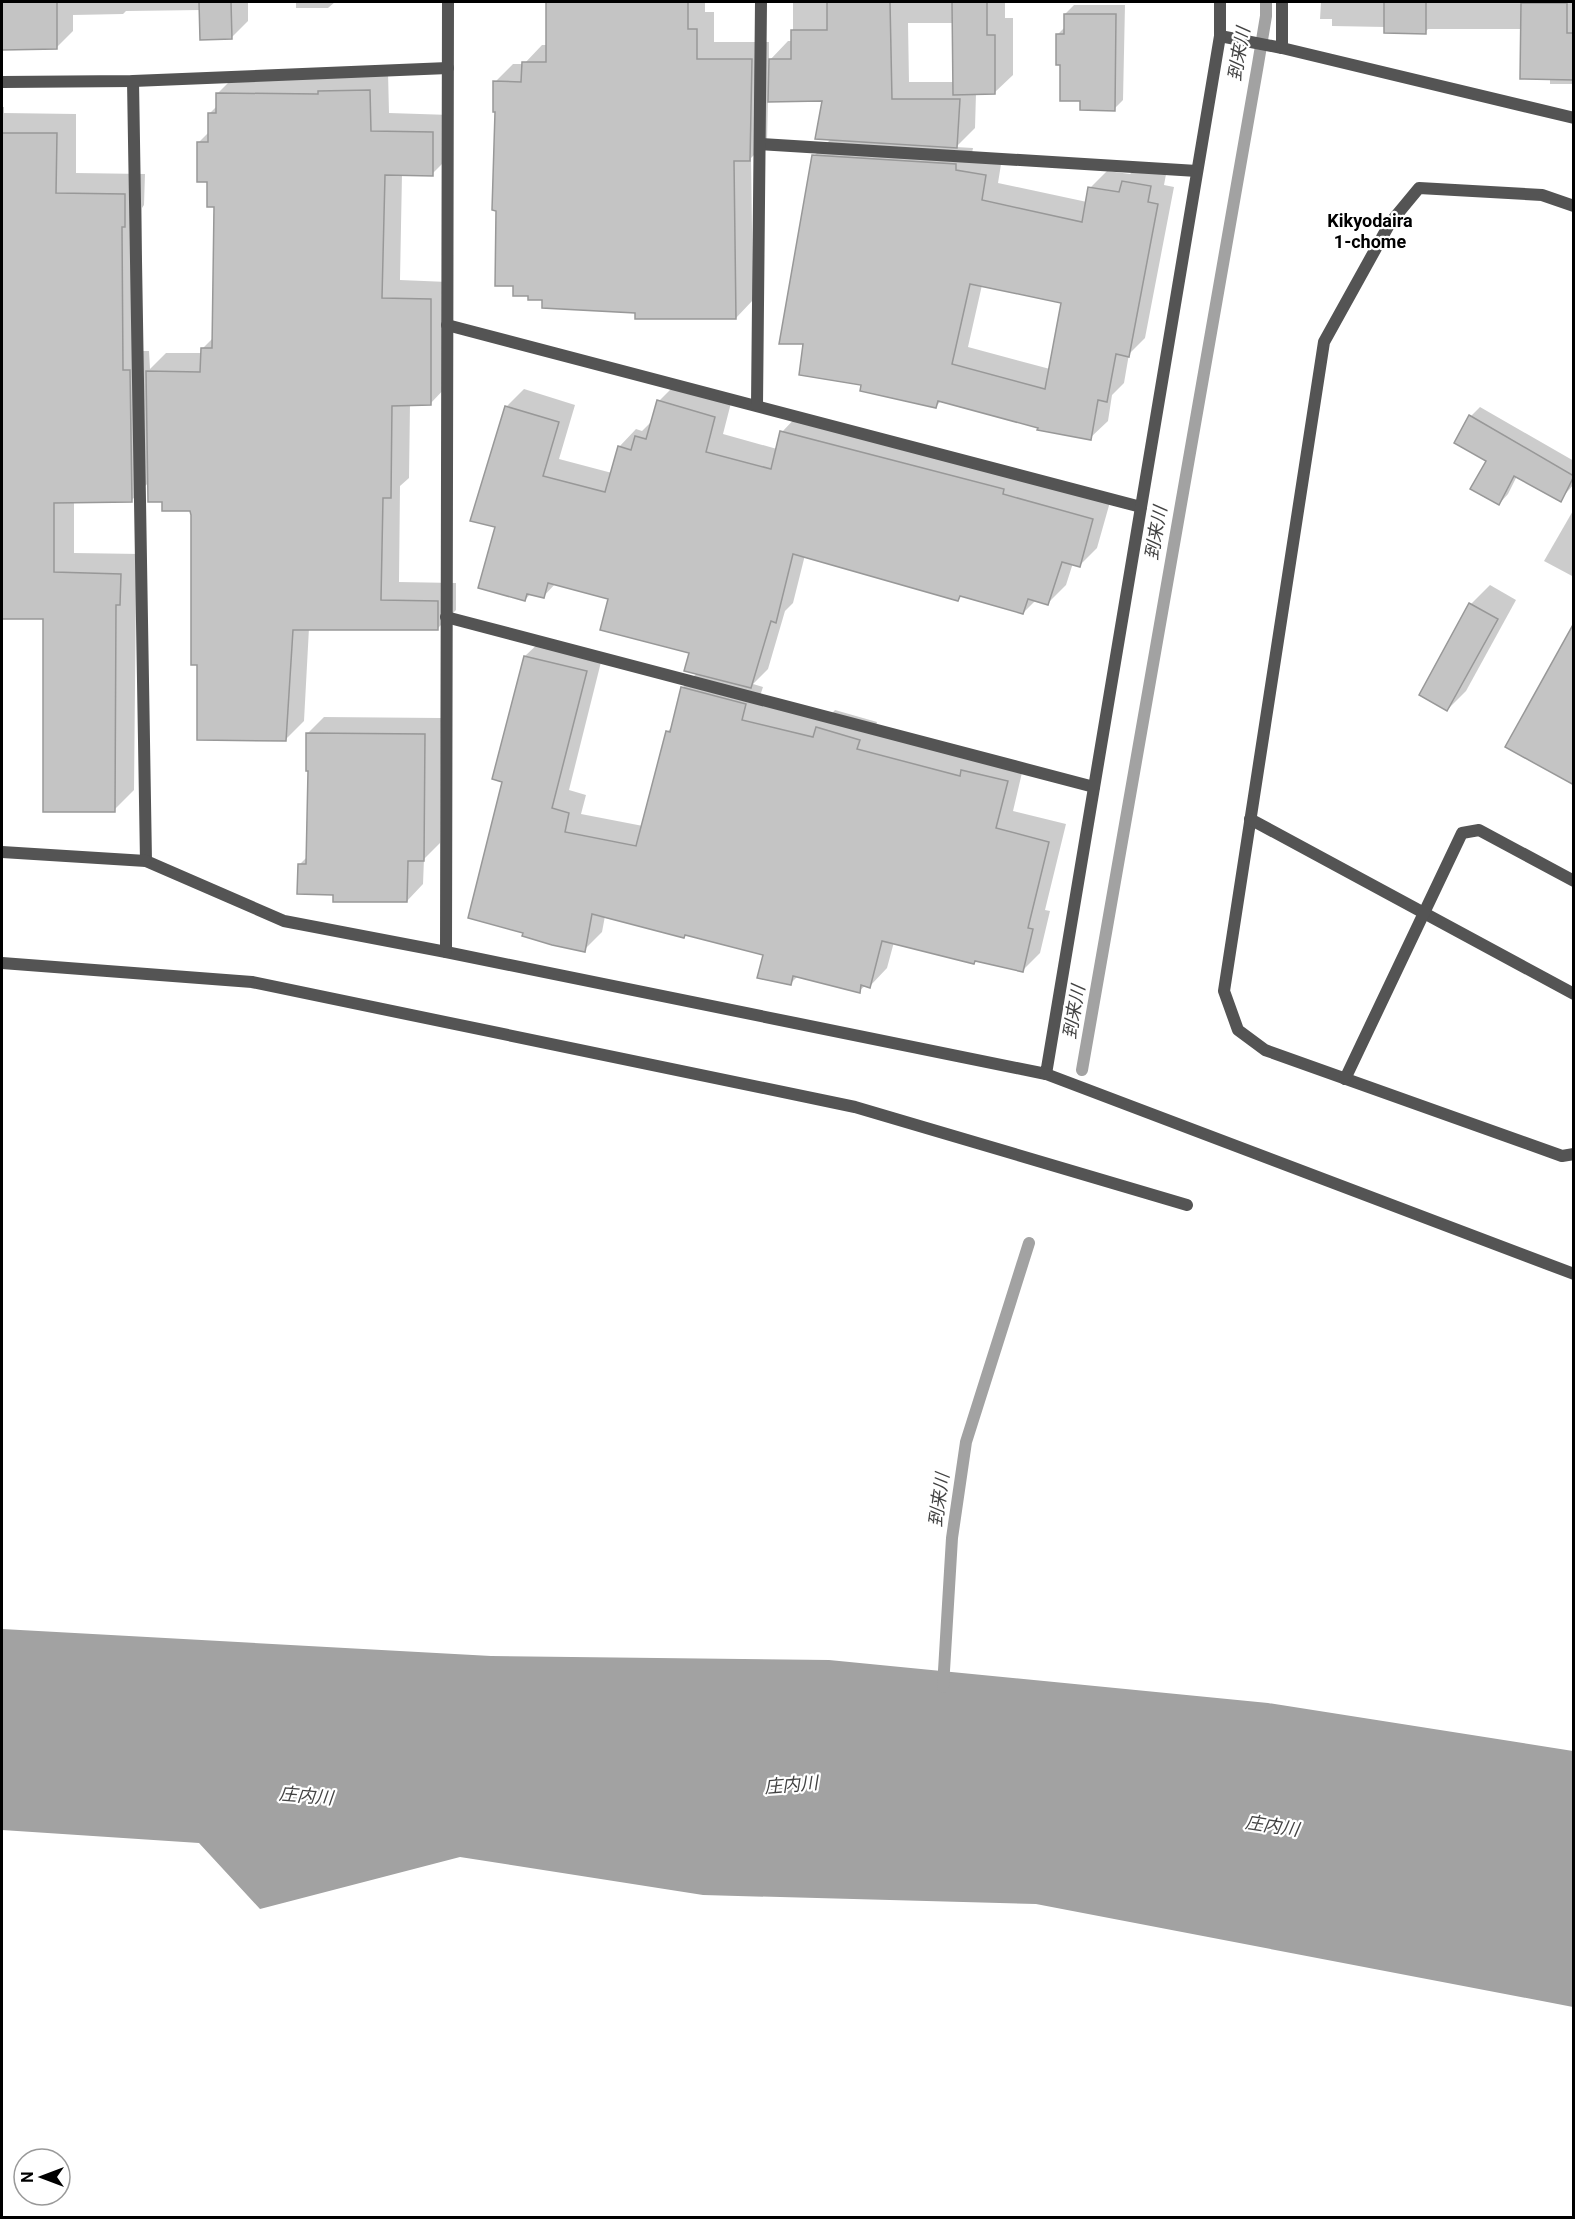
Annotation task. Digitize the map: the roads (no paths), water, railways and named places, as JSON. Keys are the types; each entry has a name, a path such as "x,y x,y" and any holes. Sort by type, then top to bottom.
{"street":[{"path":"446,952 448,2"},
{"path":"757,405 761,2"},
{"path":"1046,1074 1220,36 1220,2"},
{"path":"1279,48 1282,2"},
{"path":"1220,36 1574,118"},
{"path":"2,82 133,81 448,68"},
{"path":"133,81 146,861"},
{"path":"760,144 1197,171"},
{"path":"1574,206 1542,195 1419,188 1390,224 1324,342 1224,991 1238,1030 1265,1050 1562,1156 1574,1154"},
{"path":"447,325 1141,507"},
{"path":"446,617 1094,787"},
{"path":"1250,819 1574,994"},
{"path":"1345,1079 1462,833 1479,830 1574,881"},
{"path":"2,852 146,861 284,921 1046,1074 1574,1274"},
{"path":"2,963 252,982 855,1107 1187,1205"}],"water":[{"name":"庄内川","path":"2,1629 491,1656 829,1660 1268,1703 1573,1751 1573,2007 1036,1904 703,1895 460,1857 260,1909 199,1843 2,1830"}],"waterway":[{"name":"到来川","path":"1082,1070 1258,64 1266,2"},
{"name":"到来川","path":"943,1687 952,1538 966,1442 1029,1243"}],"district":[{"name":"Kikyodaira 1-chome","path":"1370,231"}]}
